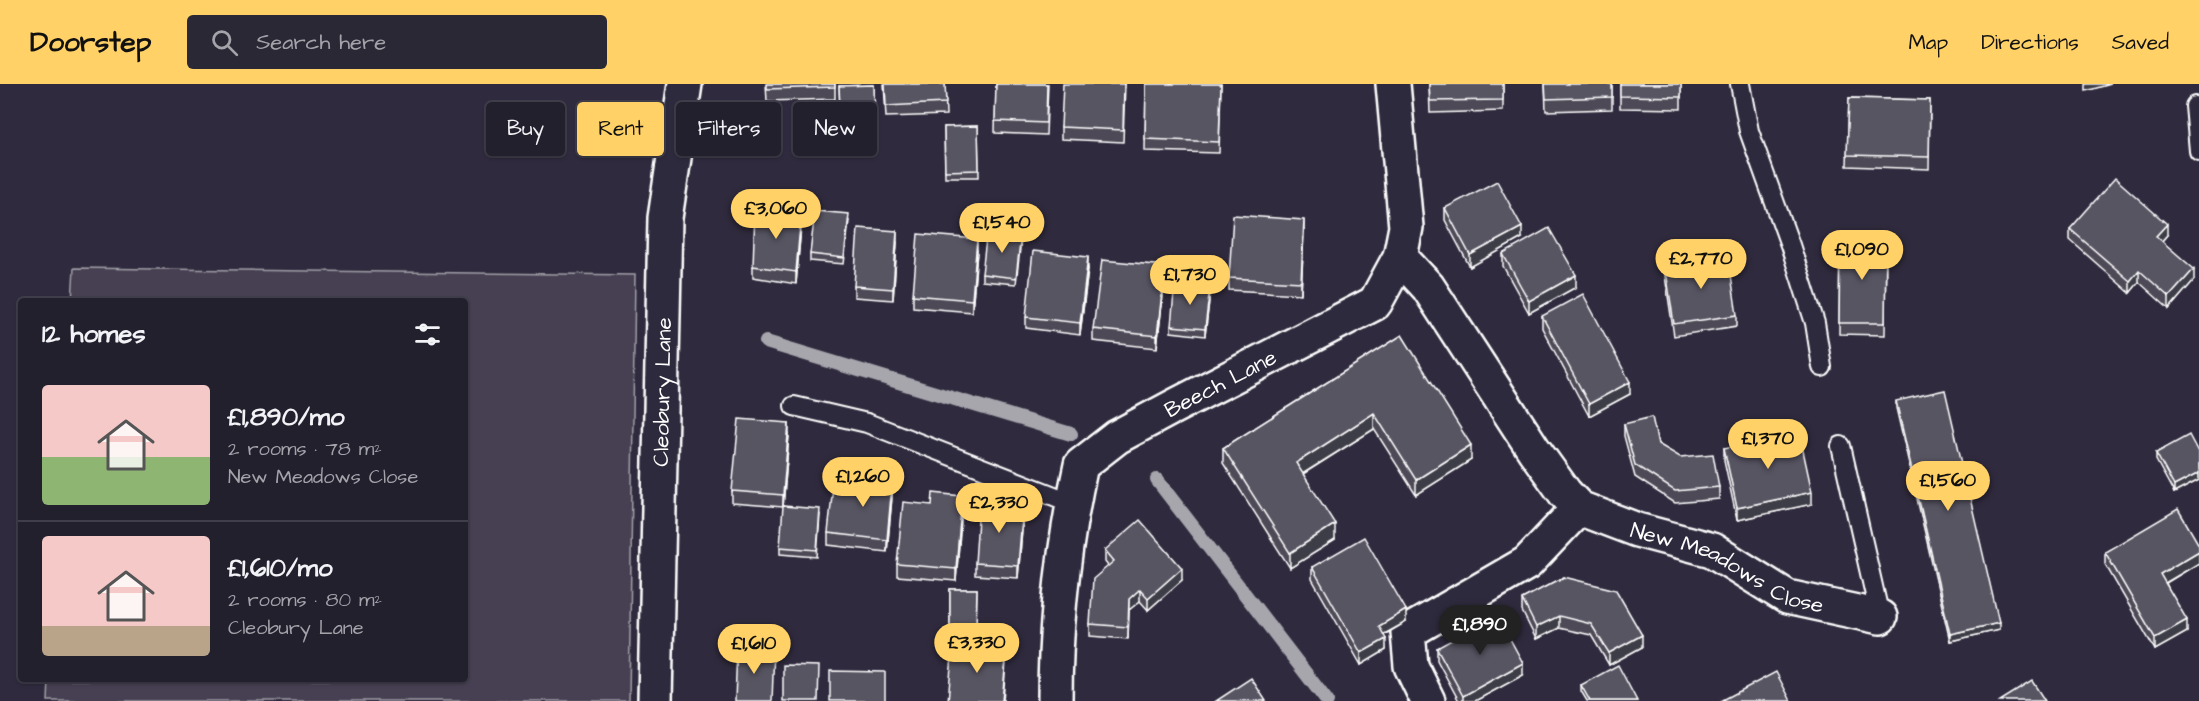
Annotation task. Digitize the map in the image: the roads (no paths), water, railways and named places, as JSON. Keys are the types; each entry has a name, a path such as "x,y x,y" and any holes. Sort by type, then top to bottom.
{"street":[{"name":"Cleobury Lane","path":"655,701 665,218 685,84"},
{"name":"Beech Lane","path":"1055,701 1055,661 1069,519 1081,465 1117,437 1376,303 1400,258 1406,227 1393,84"},
{"name":"New Meadows Close","path":"1400,258 1428,287 1534,450 1565,493 1579,507 1636,530 1712,550 1787,597 1880,617"},
{"path":"1428,701 1411,666 1408,632 1527,562 1579,507"}],"lane":[{"path":"1740,84 1749,130 1815,323 1822,368"},
{"path":"2195,106 2199,151"},
{"path":"794,406 867,423 1072,503"},
{"path":"1841,446 1880,617"}],"waterway":[{"path":"766,342 1071,434"},
{"path":"1157,480 1327,701"}]}
